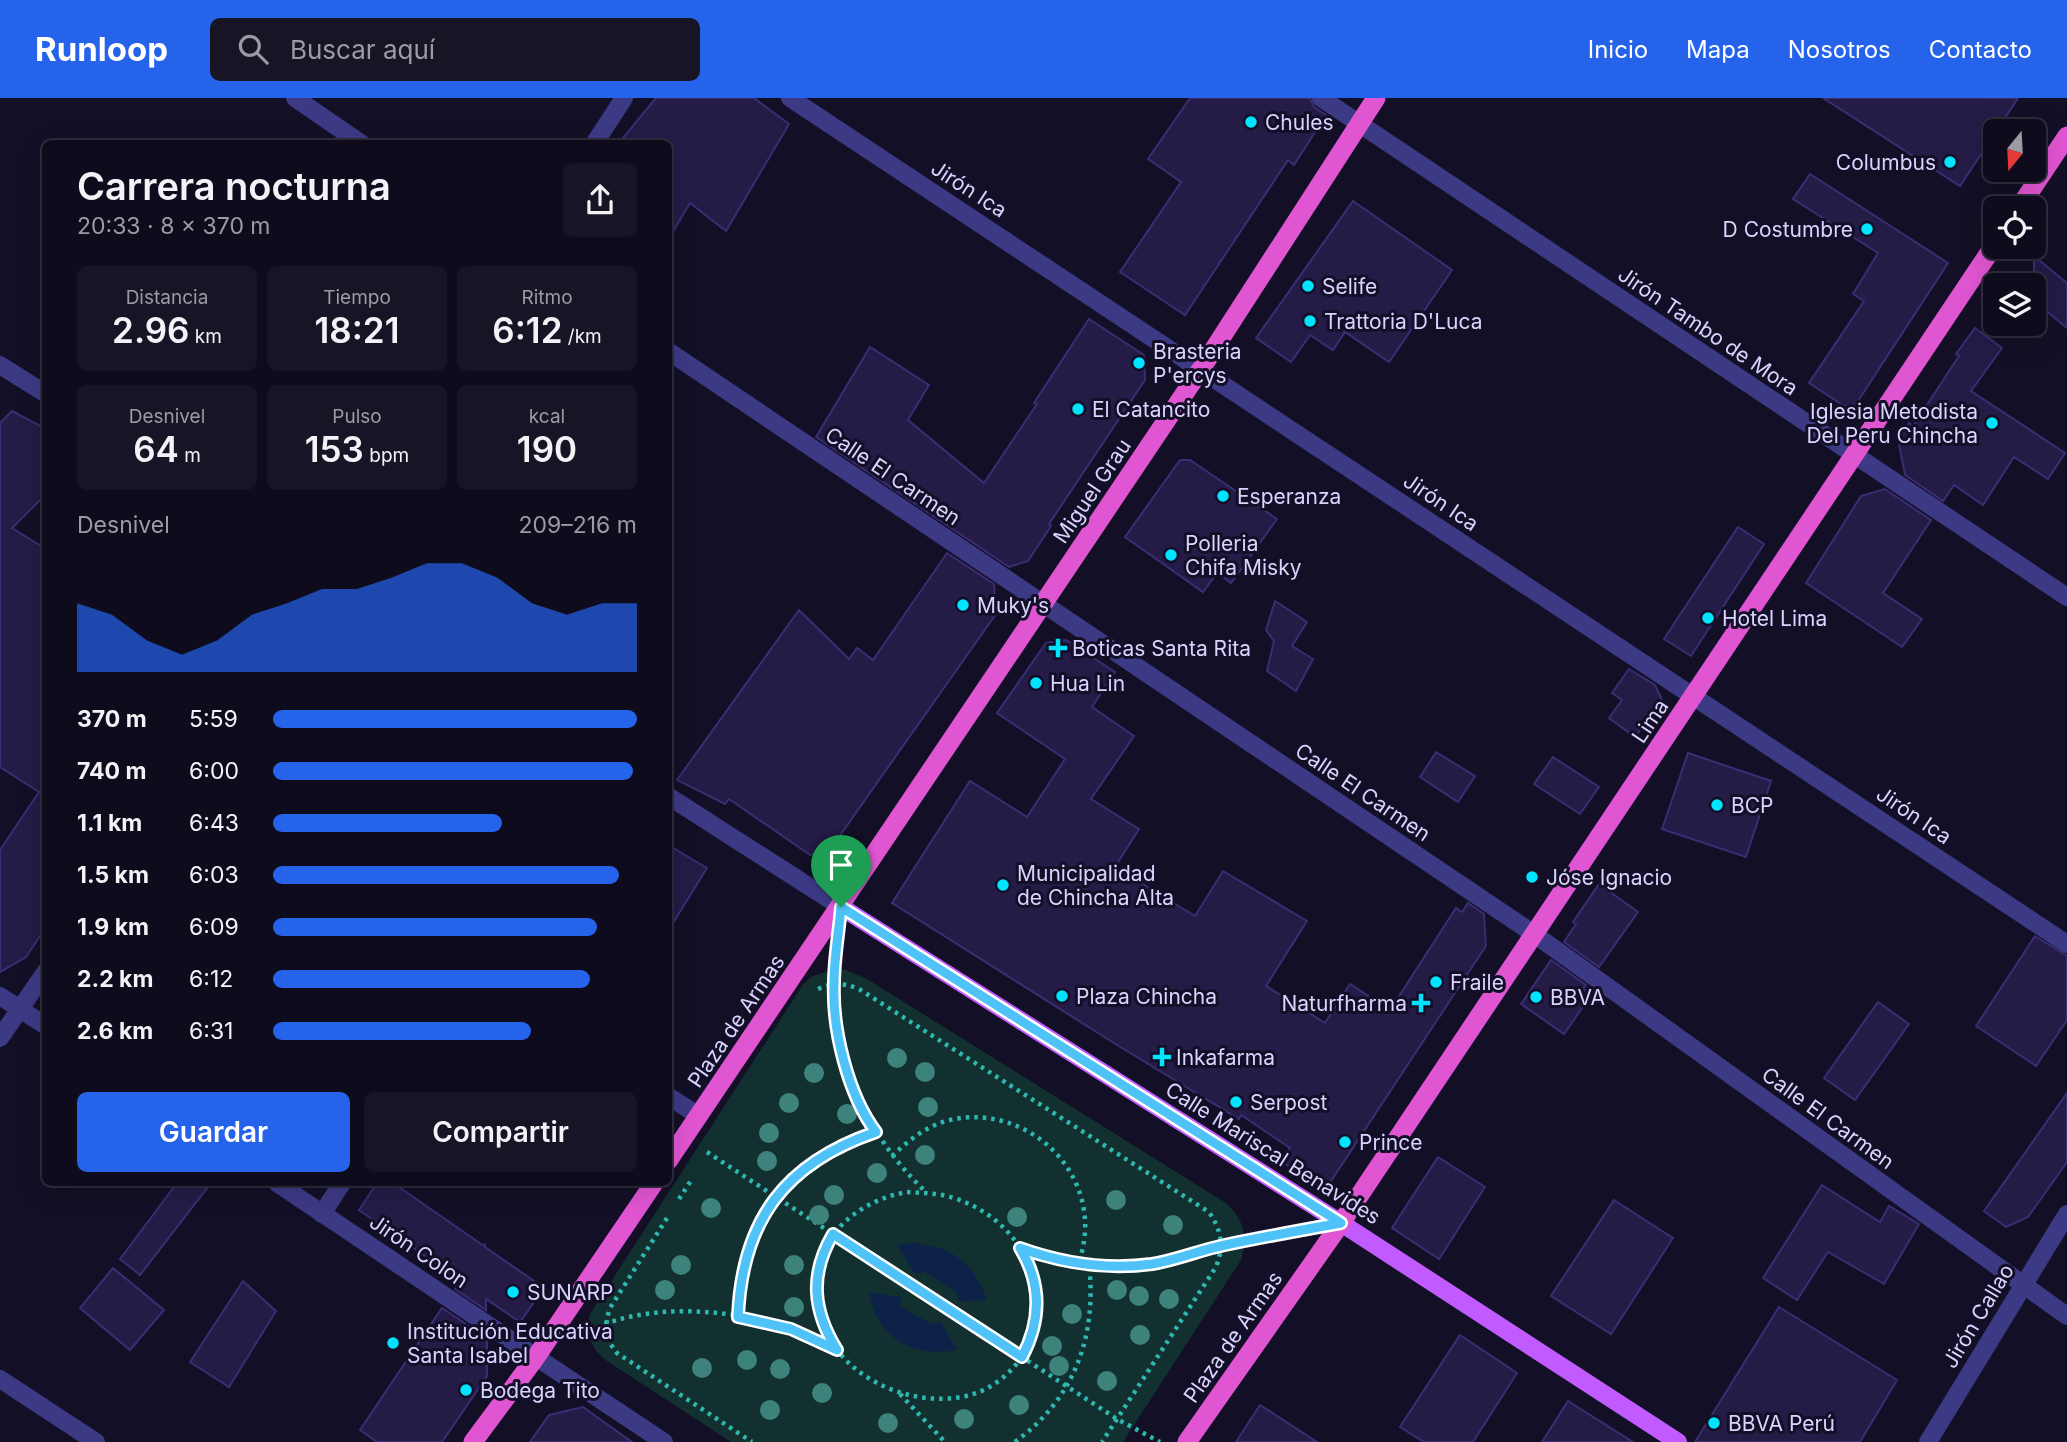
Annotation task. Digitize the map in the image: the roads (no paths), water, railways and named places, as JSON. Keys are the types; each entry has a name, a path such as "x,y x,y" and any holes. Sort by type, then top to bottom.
{"highway":[{"name":"Miguel Grau","path":"841,907 1201,369 1376,98"},
{"path":"2027,196 2067,136"},
{"name":"Lima","path":"1341,1223 1985,259"},
{"name":"Plaza de Armas","path":"672,1156 841,907"},
{"path":"473,1442 536,1357 652,1186"},
{"name":"Plaza de Armas","path":"1187,1442 1341,1223"}],"main road":[{"name":"Calle Mariscal Benavides","path":"841,907 1341,1223 1678,1442"}],"street":[{"path":"295,98 356,140"},
{"path":"597,140 624,98"},
{"name":"Jirón Ica","path":"790,98 2067,944"},
{"name":"Jirón Tambo de Mora","path":"1321,98 2067,597"},
{"name":"Calle El Carmen","path":"672,354 1534,934 2067,1316"},
{"path":"0,365 42,391"},
{"path":"672,799 841,907"},
{"path":"0,1038 42,977"},
{"path":"0,996 42,1023"},
{"path":"672,1099 699,1116"},
{"name":"Jirón Colon","path":"281,1186 536,1357"},
{"path":"322,1214 340,1186"},
{"name":"Jirón Callao","path":"1928,1442 2067,1214"},
{"path":"536,1357 664,1442"},
{"path":"0,1379 96,1442"}],"water":[{"path":"913,1243 939,1248 960,1259 975,1276 987,1300 959,1301 956,1292 923,1271 921,1274 915,1273 897,1245"},
{"path":"869,1292 901,1297 900,1306 931,1324 941,1322 957,1350 925,1351 899,1341 888,1333 880,1322"}],"place":[{"name":"Chules","path":"1251,122"},
{"name":"Columbus","path":"1950,162"},
{"name":"D Costumbre","path":"1867,229"},
{"name":"Selife","path":"1308,286"},
{"name":"Trattoria D'Luca","path":"1310,321"},
{"name":"Brasteria P'ercys","path":"1139,363"},
{"name":"El Catancito","path":"1078,409"},
{"name":"Iglesia Metodista Del Peru Chincha","path":"1992,423"},
{"name":"Esperanza","path":"1223,496"},
{"name":"Polleria Chifa Misky","path":"1171,555"},
{"name":"Muky's","path":"963,605"},
{"name":"Hotel Lima","path":"1708,618"},
{"name":"Boticas Santa Rita","path":"1058,648"},
{"name":"Hua Lin","path":"1036,683"},
{"name":"BCP","path":"1717,805"},
{"name":"Jóse Ignacio","path":"1532,877"},
{"name":"Municipalidad de Chincha Alta","path":"1003,885"},
{"name":"Fraile","path":"1436,982"},
{"name":"Plaza Chincha","path":"1062,996"},
{"name":"BBVA","path":"1536,997"},
{"name":"Naturfharma","path":"1421,1003"},
{"name":"Inkafarma","path":"1162,1057"},
{"name":"Serpost","path":"1236,1102"},
{"name":"Prince","path":"1345,1142"},
{"name":"SUNARP","path":"513,1292"},
{"name":"Institución Educativa Santa Isabel","path":"393,1343"},
{"name":"Bodega Tito","path":"466,1390"},
{"name":"BBVA Perú","path":"1714,1423"}]}
